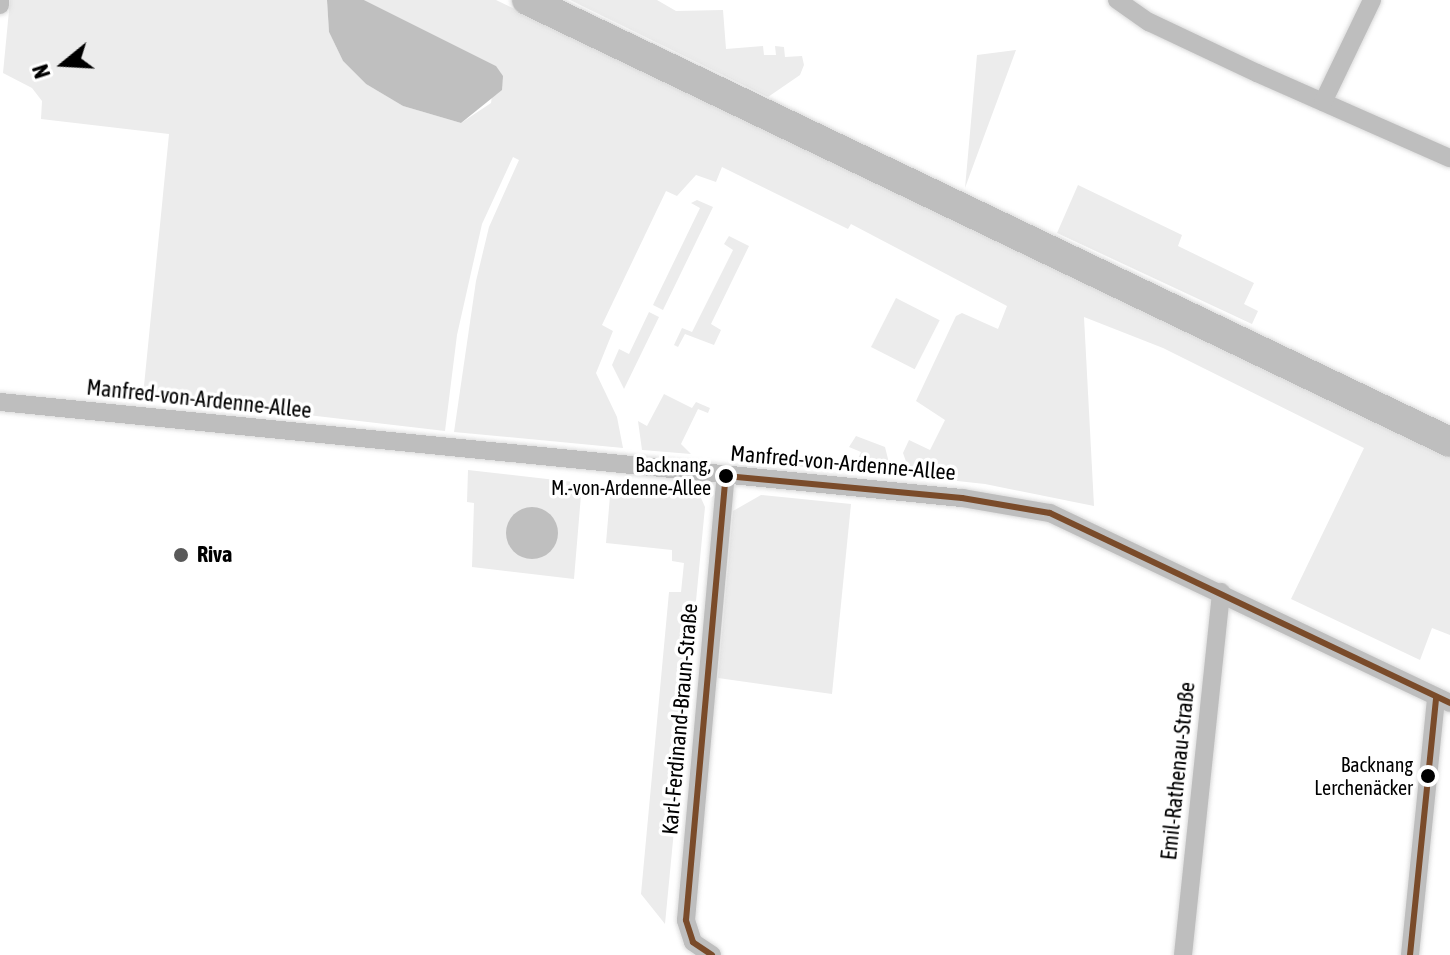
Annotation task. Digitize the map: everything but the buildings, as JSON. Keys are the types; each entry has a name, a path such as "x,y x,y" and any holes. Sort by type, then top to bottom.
{"main road":[{"path":"527,0 1444,440"}],"street":[{"path":"1117,0 1149,22 1450,158"},
{"path":"1323,102 1372,0"},
{"name":"Manfred-von-Ardenne-Allee","path":"0,402 962,498 1050,513 1443,700"},
{"name":"Karl-Ferdinand-Braun-Straße","path":"712,955 693,942 686,920 726,476"},
{"name":"Emil-Rathenau-Straße","path":"1183,955 1221,592"},
{"path":"1410,955 1443,700"}],"shaded area":[{"path":"10,0 327,0 329,32 343,61 366,84 403,106 461,123 491,103 496,66 364,0 496,0 1450,455 1450,635 1432,628 1420,660 1291,599 1364,448 1163,348 1084,317 1094,506 985,484 911,476 903,453 909,440 930,450 945,420 916,401 956,316 962,313 998,329 1007,306 851,224 848,229 722,167 716,182 696,175 677,196 666,191 602,325 613,331 596,373 617,417 623,448 454,432 476,281 489,227 519,160 513,157 482,224 457,335 445,431 143,396 169,134 41,119 42,101 32,88 3,73"},
{"path":"327,0 364,0 496,66 503,76 502,90 461,123 403,106 366,84 343,61 329,32"},
{"path":"570,0 657,0 676,11 723,10 726,49 763,46 764,55 776,55 775,46 784,47 785,57 802,56 804,65 800,75 768,97"},
{"path":"1016,50 976,158 965,188 977,55"},
{"path":"1078,185 1182,235 1178,246 1254,283 1244,304 1258,311 1252,324 1057,233"},
{"path":"697,200 713,207 663,310 653,305 700,208 691,203"},
{"path":"729,236 749,246 711,324 721,330 714,345 685,334 678,347 674,345 682,328 692,332 733,250 724,244"},
{"path":"896,298 940,320 915,369 871,347"},
{"path":"649,312 659,317 624,389 612,365 619,349 629,354"},
{"path":"664,394 692,408 696,402 710,408 708,413 698,409 681,444 691,454 642,450 638,421 647,426"},
{"path":"856,436 885,447 892,475 762,463 767,448 785,458 854,467 861,452 849,447"},
{"path":"468,470 582,483 574,579 472,567 474,503 467,502"},
{"path":"611,484 698,491 705,507 665,924 641,894 669,592 681,592 684,563 672,561 672,550 606,543"},
{"path":"761,495 851,504 832,694 718,678 733,511"},
{"path":"532,507 550,515 558,533 550,551 532,559 514,551 506,533 514,515"}],"transit line":[{"path":"712,955 693,942 686,920 726,476 962,498 1050,513 1450,703"},
{"path":"1410,955 1436,697"}],"place":[{"name":"Backnang, M.-von-Ardenne-Allee","path":"726,476"},
{"name":"Riva","path":"181,555"},
{"name":"Backnang Lerchenäcker","path":"1428,776"}]}
